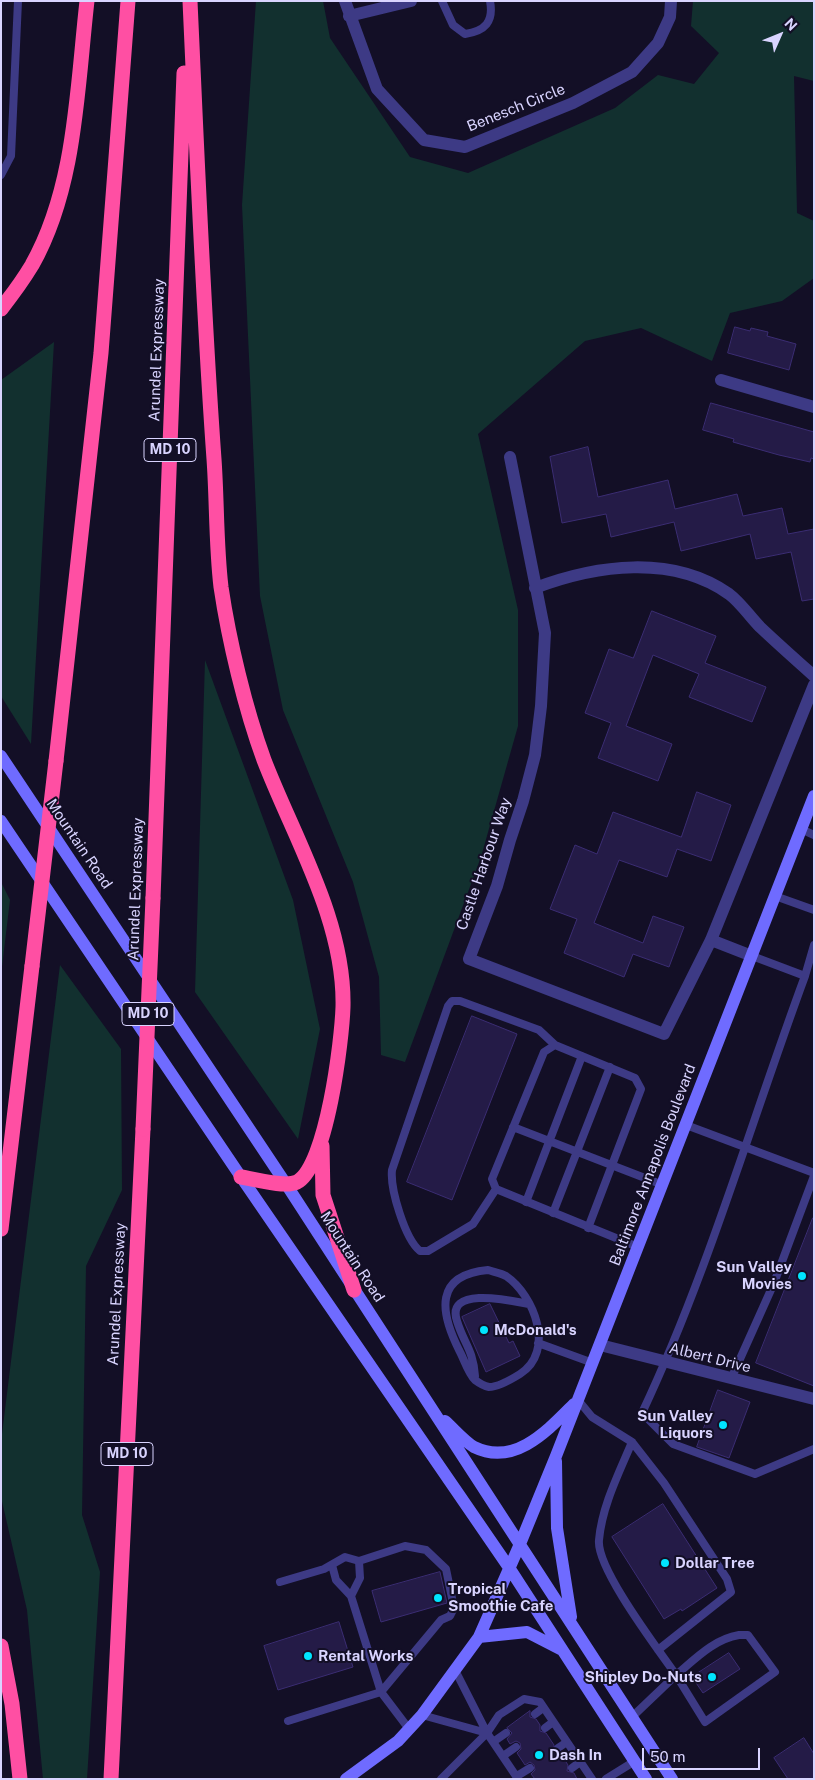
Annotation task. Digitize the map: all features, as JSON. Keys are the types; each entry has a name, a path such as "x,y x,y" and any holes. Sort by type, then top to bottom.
{"highway":[{"path":"1,309 32,264 55,208 65,169 74,118 87,1"},
{"path":"1,1229 101,353 128,1"},
{"path":"188,1 207,371 221,586 240,679 264,758 316,880 343,971 340,1048 322,1138 323,1195 354,1290"},
{"name":"Arundel Expressway","path":"111,1779 143,1129 188,1"},
{"path":"241,1177 286,1184 297,1182 306,1173 322,1138"},
{"path":"1,1646 12,1704 20,1779"}],"main road":[{"name":"Mountain Road","path":"1,756 286,1184 633,1716 672,1779"},
{"name":"Baltimore Annapolis Boulevard","path":"347,1778 398,1741 422,1715 479,1636 510,1570 556,1456 814,796"},
{"path":"1,821 241,1177 510,1570 646,1779"},
{"path":"432,1410 474,1447 502,1454 540,1439 578,1400"},
{"path":"556,1456 557,1528 572,1623"},
{"path":"479,1636 527,1632 562,1650"}],"street":[{"name":"Benesch Circle","path":"345,1 377,89 424,140 465,147 573,103 632,72 658,43 670,17 671,1"},
{"path":"349,16 411,1"},
{"path":"721,380 814,407"},
{"name":"Castle Harbour Way","path":"510,457 544,633 541,706 535,755 498,886 469,958 664,1034 711,940 814,685"},
{"path":"535,588 561,578 607,568 643,567 691,575 729,594 760,627 814,676"},
{"path":"711,940 752,956"},
{"name":"Albert Drive","path":"600,1345 814,1399"}],"lane":[{"path":"1,175 11,156 18,1"},
{"path":"442,1 453,25 465,34 479,32 489,24 492,11 490,1"},
{"path":"801,830 814,834"},
{"path":"775,896 814,910"},
{"path":"814,945 805,976 666,1363 642,1413 673,1444 755,1474 814,1449"},
{"path":"752,956 805,976"},
{"path":"496,1189 469,1227 428,1250 420,1251 411,1243 391,1183 392,1170 448,1006 452,1001 460,1001 539,1030 555,1045 635,1078 641,1090 588,1228"},
{"path":"555,1045 544,1052 513,1127 492,1179 496,1189 638,1248"},
{"path":"526,1202 582,1056"},
{"path":"553,1213 610,1067"},
{"path":"686,1125 814,1174 774,1283 731,1379"},
{"path":"513,1127 663,1185"},
{"path":"488,1270 504,1275 529,1304 538,1324 538,1343 533,1359 522,1372 500,1384 489,1387 475,1380 449,1329 444,1304 447,1290 472,1271 488,1270"},
{"path":"475,1380 474,1358 456,1320 458,1306 469,1299 478,1298 504,1299 529,1304"},
{"path":"538,1343 592,1363"},
{"path":"578,1400 592,1417 632,1442 664,1483 726,1579 731,1592 658,1650"},
{"path":"632,1442 603,1516 598,1542 603,1564 658,1650 676,1675 706,1722 775,1672 748,1635 726,1637 701,1653 676,1675 633,1716"},
{"path":"280,1582 324,1570 345,1557 359,1561 405,1546 426,1550 446,1568 454,1608 450,1616 441,1620 380,1692 288,1721"},
{"path":"351,1596 360,1578 359,1561"},
{"path":"332,1565 336,1580 351,1596 380,1692 409,1729"},
{"path":"456,1670 487,1733 518,1777 530,1768"},
{"path":"441,1779 487,1733 499,1715 524,1699 540,1702 589,1778"},
{"path":"535,1714 543,1708"},
{"path":"422,1715 487,1733"},
{"path":"545,1728 553,1722"},
{"path":"493,1742 506,1733"},
{"path":"558,1748 567,1742"},
{"path":"503,1756 516,1747"},
{"path":"572,1768 580,1762"},
{"path":"606,1779 635,1762"}],"green space":[{"path":"256,1 323,1 330,38 410,157 468,173 615,108 658,75 694,84 719,53 691,26 693,1 814,1 814,81 794,76 797,213 814,221 814,278 782,301 730,313 712,361 641,328 585,341 478,434 518,610 518,726 481,857 405,1062 381,1055 379,977 353,882 283,710 260,596 242,205"},
{"path":"54,342 31,744 1,696 1,380"},
{"path":"205,660 293,900 320,1029 298,1139 195,992"},
{"path":"1,882 10,900 1,975"},
{"path":"60,965 121,1049 122,1190 86,1266 82,1515 100,1572 87,1779 43,1779 27,1610 1,1497 1,1442"}],"building":[{"path":"735,327 750,331 751,328 768,332 767,336 796,344 789,370 728,353"},
{"path":"711,403 814,432 814,459 811,458 810,462 779,455 733,442 734,439 703,430"},
{"path":"588,447 598,497 668,480 675,509 737,494 743,516 782,508 788,534 814,529 814,599 802,601 791,552 756,559 750,534 681,551 674,522 611,537 606,514 562,523 550,457"},
{"path":"652,611 716,636 705,663 766,687 752,722 689,697 699,674 653,655 626,726 672,744 658,781 598,758 611,723 585,713 609,649 633,658"},
{"path":"697,792 731,805 711,861 677,849 667,877 619,860 594,923 643,943 653,916 684,927 669,967 633,954 624,977 564,953 577,919 550,909 575,845 597,854 613,812 681,837"},
{"path":"472,1016 517,1034 452,1200 407,1182"},
{"name":"Sun Valley Movies","path":"814,1218 814,1386 756,1363"},
{"name":"McDonald's","path":"490,1304 509,1343 513,1341 520,1356 486,1372 462,1317"},
{"name":"Sun Valley Liquors","path":"718,1390 750,1402 729,1458 697,1447"},
{"name":"Dollar Tree","path":"663,1504 717,1588 682,1611 681,1609 664,1619 612,1537"},
{"path":"440,1572 447,1603 381,1622 372,1591"},
{"name":"Rental Works","path":"339,1622 353,1667 278,1690 264,1646"},
{"path":"729,1653 740,1669 703,1693 692,1677"},
{"name":"Dash In","path":"530,1711 530,1717 536,1719 540,1725 540,1731 546,1733 554,1745 554,1751 560,1753 568,1765 567,1771 574,1773 577,1779 535,1779 531,1774 535,1770 534,1765 530,1762 525,1765 517,1753 521,1749 520,1743 516,1741 510,1744 507,1739 512,1733 507,1728"},
{"path":"804,1738 814,1754 814,1779 788,1779 774,1758"}],"place":[{"name":"Sun Valley Movies","path":"802,1276"},
{"name":"McDonald's","path":"484,1330"},
{"name":"Sun Valley Liquors","path":"723,1425"},
{"name":"Dollar Tree","path":"665,1563"},
{"name":"Tropical Smoothie Cafe","path":"438,1598"},
{"name":"Rental Works","path":"308,1656"},
{"name":"Shipley Do-Nuts","path":"712,1677"},
{"name":"Dash In","path":"539,1755"}]}
